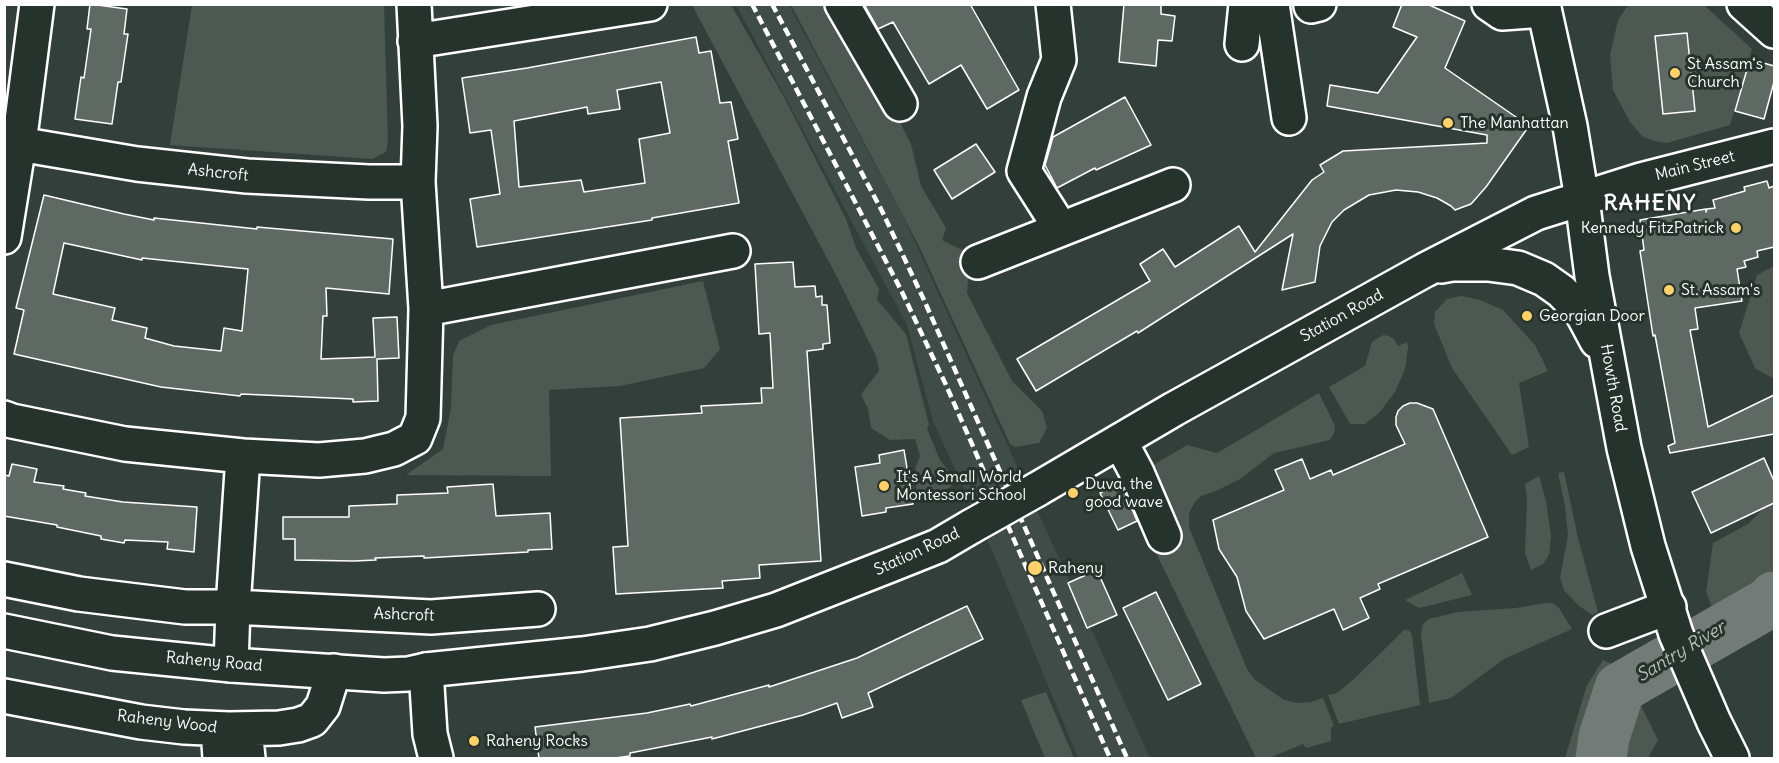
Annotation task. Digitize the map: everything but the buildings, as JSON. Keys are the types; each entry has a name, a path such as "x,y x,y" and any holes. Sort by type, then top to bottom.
{"street":[{"path":"4,237 20,144 38,4"},
{"path":"4,418 124,444 243,456 319,460 365,456 394,449 415,438 423,418 426,309 418,182 420,126 414,4"},
{"path":"415,41 650,4"},
{"path":"842,4 900,104"},
{"path":"1053,4 1059,60 1044,97 1024,171 1061,230"},
{"path":"1242,44 1246,4"},
{"path":"1272,4 1289,118"},
{"path":"1489,4 1502,13 1543,7"},
{"path":"1744,4 1774,31"},
{"name":"Howth Road","path":"1543,7 1570,126 1592,276 1624,448 1648,546 1672,620 1713,722 1732,759"},
{"name":"Ashcroft","path":"20,144 137,164 247,176 418,182"},
{"name":"Main Street","path":"1582,200 1641,180 1774,146"},
{"path":"978,262 1173,185"},
{"name":"Station Road","path":"426,670 650,644 776,610 888,567 938,546 1425,270 1536,213 1582,200"},
{"path":"426,309 734,252"},
{"name":"Station Road","path":"1425,270 1452,264 1488,264 1518,268 1544,279 1561,291 1581,311 1596,338 1612,385"},
{"path":"1120,441 1137,473 1164,536"},
{"path":"231,665 243,456"},
{"name":"Ashcroft","path":"4,579 79,594 185,607 233,606 431,617 538,609"},
{"path":"1606,631 1672,620"},
{"name":"Raheny Road","path":"4,631 112,653 231,665 384,675 408,674 426,670"},
{"path":"426,670 430,734 436,759"},
{"name":"Raheny Wood","path":"4,696 141,722 184,727 233,744 312,720 322,706 334,671"}],"shaded area":[{"path":"1631,4 1704,5 1752,49 1730,125 1667,143 1642,136 1630,122 1613,90 1610,55 1618,20"},
{"path":"192,5 384,5 388,140 386,152 372,159 170,145"},
{"path":"692,5 731,5 784,97 846,219 856,248 879,289 877,300 906,334 929,425 927,429 940,460 956,483 928,501 918,496 915,480 916,466 920,456 915,439 890,440 871,428 868,409 861,394 879,371 876,356 835,273"},
{"path":"736,5 789,5 904,218 1150,758 1078,758 997,562 933,421 907,325"},
{"path":"791,5 834,5 885,93 911,144 921,186 946,228 942,240 970,254 967,293 1012,381 1042,411 1047,428 1039,443 1015,447 1010,444 918,244"},
{"path":"1774,266 1774,379 1755,368 1739,333 1757,275"},
{"path":"703,281 720,349 704,368 620,386 549,390 551,476 406,475 443,449 451,408 453,356 459,341 491,325"},
{"path":"1461,296 1480,300 1503,310 1535,345 1548,371 1519,383 1529,447 1512,455 1452,368 1434,324 1435,312 1447,299"},
{"path":"1383,335 1394,339 1398,346 1407,342 1405,369 1395,392 1379,413 1365,424 1350,424 1329,387 1365,366 1372,342"},
{"path":"1319,393 1335,426 1330,440 1274,453 1240,479 1201,496 1189,513 1189,527 1247,669 1254,679 1284,700 1298,703 1323,698 1334,726 1331,727 1331,741 1306,748 1303,744 1269,758 1256,758 1157,555 1184,542 1150,467 1187,445 1217,453"},
{"path":"1564,472 1578,538 1598,612 1592,615 1578,605 1564,590 1560,578 1568,535 1558,473"},
{"path":"1539,476 1546,501 1551,536 1549,555 1543,564 1531,570 1525,553 1527,498 1525,484"},
{"path":"1774,498 1774,625 1739,646 1727,645 1706,592 1713,543 1748,524"},
{"path":"1462,573 1472,595 1419,608 1405,600"},
{"path":"1553,603 1559,608 1572,629 1504,659 1451,698 1429,703 1421,633 1423,624 1429,619 1458,612 1516,608"},
{"path":"1404,630 1409,630 1412,635 1420,705 1339,724 1328,695 1337,693 1355,678"},
{"path":"1603,660 1623,669 1658,740 1648,758 1565,758 1587,685"},
{"path":"1046,692 1074,758 1045,758 1021,700"}],"waterway":[{"name":"Santry River","path":"1601,758 1604,737 1620,688 1772,601 1774,597"}],"railway":[{"path":"752,4 902,292 946,385 1110,758"},
{"path":"772,4 882,211 924,300 1127,758"}],"place":[{"name":"St Assam's Church","path":"1675,73"},
{"name":"The Manhattan","path":"1448,123"},
{"name":"Kennedy FitzPatrick","path":"1736,228"},
{"name":"St. Assam's","path":"1669,290"},
{"name":"Georgian Door","path":"1527,316"},
{"name":"It's A Small World Montessori School","path":"884,486"},
{"name":"Duva, the good wave","path":"1073,493"},
{"name":"Raheny","path":"1035,568"},
{"name":"Raheny Rocks","path":"474,741"}],"district":[{"name":"RAHENY","path":"1650,204"}]}
